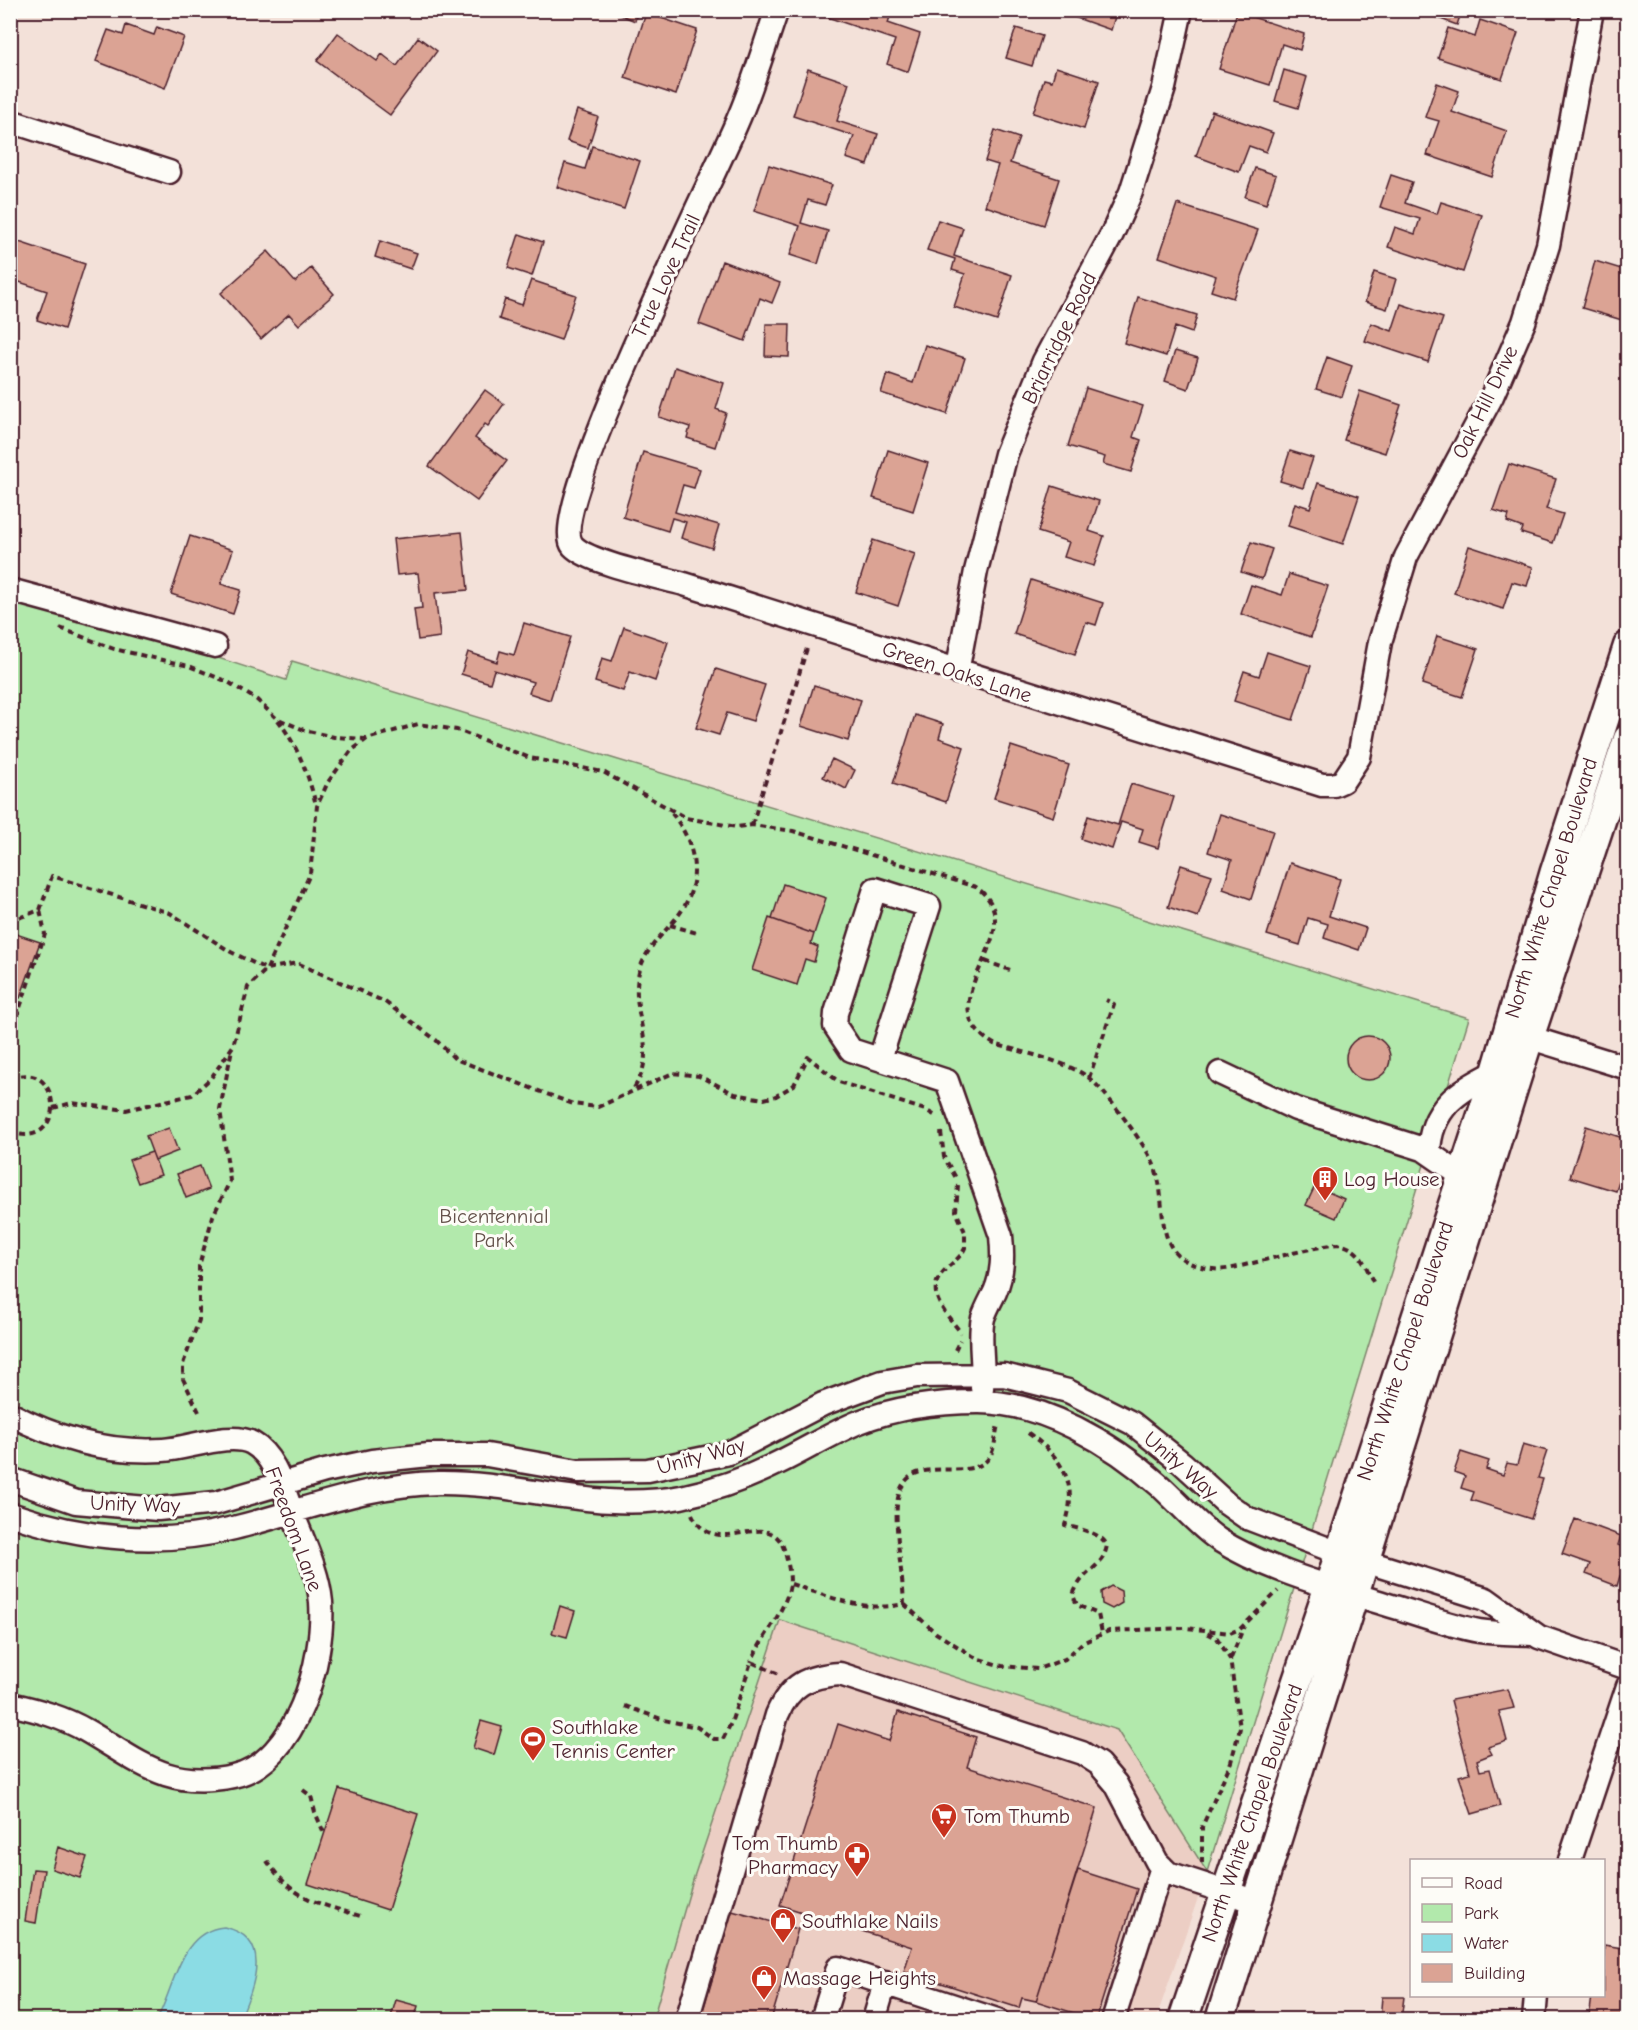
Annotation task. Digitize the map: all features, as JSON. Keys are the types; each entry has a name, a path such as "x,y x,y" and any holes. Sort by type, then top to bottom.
{"main road":[{"name":"North White Chapel Boulevard","path":"1220,2019 1257,1902 1342,1590 1518,1034 1628,646"},
{"name":"North White Chapel Boulevard","path":"1352,1557 1462,1176 1496,1072 1518,1034 1628,739"},
{"name":"North White Chapel Boulevard","path":"1183,2019 1215,1888 1342,1590"}],"street":[{"name":"True Love Trail","path":"573,545 568,533 576,496 618,380 738,120 777,10"},
{"name":"Briarridge Road","path":"957,672 976,571 1006,453 1044,361 1112,234 1131,192 1164,88 1181,10"},
{"name":"Oak Hill Drive","path":"1343,781 1359,757 1380,642 1406,557 1492,396 1524,322 1548,244 1592,10"},
{"path":"10,121 169,172"},
{"name":"Green Oaks Lane","path":"573,545 592,558 1322,785 1334,785 1343,781"},
{"path":"10,590 215,646"},
{"path":"880,1059 929,906 875,889 836,1012 835,1026 851,1050 947,1081 1001,1236 1003,1258 1000,1278 983,1317 981,1330 984,1373 980,1402"},
{"path":"1518,1034 1628,1068"},
{"path":"1429,1153 1430,1136 1447,1102 1496,1072"},
{"path":"1220,1073 1296,1109 1423,1149 1462,1176"},
{"name":"Unity Way","path":"10,1479 76,1502 158,1509 216,1503 372,1461 458,1453 487,1455 578,1471 648,1470 729,1453 823,1404 882,1382 917,1376 984,1373 1036,1381 1097,1404 1132,1423 1158,1442 1206,1487 1247,1518 1352,1557 1486,1599 1535,1634"},
{"name":"Unity Way","path":"10,1514 70,1532 109,1537 186,1537 231,1529 375,1488 441,1483 610,1503 681,1497 744,1478 832,1434 879,1415 917,1406 980,1402 1000,1404 1032,1412 1088,1433 1136,1464 1216,1538 1266,1562 1342,1590 1481,1631 1535,1634"},
{"name":"Freedom Lane","path":"10,1414 54,1434 110,1448 164,1450 235,1438 250,1442 265,1453 282,1484 314,1569 321,1600 318,1652 312,1679 290,1730 275,1752 257,1766 235,1776 188,1779 162,1774 138,1764 86,1730 62,1719 10,1704"},
{"path":"1535,1634 1628,1668"},
{"path":"687,2019 777,1715 785,1696 821,1675 840,1674 1082,1753 1099,1764 1116,1784 1162,1867 1168,1873 1257,1902"},
{"path":"1570,1859 1628,1686"},
{"path":"1113,2019 1162,1867"},
{"path":"822,2019 838,1968 885,1983 937,2010 994,2019"},
{"path":"874,2019 885,1983"},
{"path":"1534,2019 1536,1997"}],"path":[{"path":"55,626 114,649 189,666 228,682 257,700 276,718 294,742 303,761 317,806"},
{"path":"752,825 814,626"},
{"path":"276,718 304,730 334,737 367,739 418,724 444,727 530,758 603,772 666,806 685,831 694,855 694,870 689,894 677,917 652,944 639,974 636,1001 647,1056 640,1079 633,1090"},
{"path":"199,1412 183,1379 183,1364 199,1320 199,1266 213,1216 231,1181 220,1109 233,1046 248,987 267,969 310,874 317,806 328,782 346,757 367,739"},
{"path":"10,1037 45,934 40,910 52,876 170,913 231,952 267,969 297,963 332,977 385,1002 436,1040 455,1059 573,1104 598,1107 660,1077 687,1073 713,1081 735,1094 764,1099 776,1096 794,1085 808,1057 839,1082 932,1113 939,1122 944,1157 958,1184 956,1211 966,1241 962,1254 940,1275 937,1283 938,1303 961,1333 955,1350"},
{"path":"10,921 40,910"},
{"path":"669,924 697,933"},
{"path":"985,961 1010,970"},
{"path":"1106,1000 1114,1004 1089,1078 1147,1149 1159,1177 1164,1228 1176,1254 1199,1266 1222,1270 1338,1244 1353,1248 1359,1253 1375,1286"},
{"path":"54,1108 72,1103 126,1110 192,1095 211,1078 233,1046"},
{"path":"10,1070 12,1078 24,1076 43,1083 49,1090 54,1108 51,1117 39,1131 21,1135 10,1132"},
{"path":"1007,1426 997,1425 996,1442 989,1459 980,1467 937,1468 919,1473 908,1478 901,1490 898,1517 904,1604 936,1634 976,1658 1002,1666 1038,1669 1051,1666 1072,1654 1082,1643 1102,1633 1126,1629 1230,1632 1245,1624 1277,1594 1282,1583"},
{"path":"1024,1431 1050,1453 1066,1473 1071,1494 1065,1525 1104,1539 1107,1545 1102,1562 1079,1579 1073,1594 1077,1605 1098,1614 1102,1633"},
{"path":"625,1706 664,1720 697,1727 714,1739 723,1739 728,1733 751,1662 782,1610 791,1584 783,1546 778,1537 757,1529 721,1537 708,1533 697,1524 692,1513"},
{"path":"791,1584 854,1604 893,1607 904,1604"},
{"path":"1230,1659 1245,1624"},
{"path":"1201,1630 1217,1638 1230,1659 1240,1728 1223,1783 1202,1827 1202,1858 1215,1888"},
{"path":"751,1662 802,1684"},
{"path":"303,1790 311,1796 324,1833"},
{"path":"267,1861 277,1876 301,1897 360,1916"}],"shaded area":[{"path":"780,1620 1117,1730 1207,1872 1156,2019 653,2020 693,1880"}],"green space":[{"name":"Bicentennial Park","path":"11,600 78,622 82,614 286,680 292,661 1469,1018 1207,1872 1117,1730 780,1620 693,1880 653,2019 11,2019"}],"water":[{"path":"224,1927 240,1933 250,1942 255,1953 254,1979 240,2019 157,2019 180,1962 188,1949 209,1931"}],"building":[{"path":"609,10 638,10 635,21"},
{"path":"829,10 892,10 888,23 920,34 908,72 887,64 895,40 827,17"},
{"path":"1054,10 1117,10 1111,30"},
{"path":"1437,10 1462,10 1457,25 1435,17"},
{"path":"1237,12 1304,34 1300,50 1282,44 1270,85 1219,69"},
{"path":"646,13 697,30 676,95 625,78"},
{"path":"1480,20 1518,33 1502,79 1438,58 1448,28 1475,37"},
{"path":"126,25 154,35 157,27 184,37 165,88 96,61 108,30 123,35"},
{"path":"1016,28 1042,36 1032,66 1006,58"},
{"path":"338,33 377,61 382,54 397,66 418,37 437,51 390,115 317,61"},
{"path":"1056,67 1099,81 1084,129 1033,113 1044,79 1052,81"},
{"path":"808,69 849,83 837,121 878,134 868,165 846,158 854,136 793,116"},
{"path":"1284,70 1307,77 1298,108 1275,101"},
{"path":"1437,83 1459,91 1452,112 1507,131 1492,177 1427,155 1439,121 1425,117"},
{"path":"577,110 598,117 588,148 567,141"},
{"path":"1212,111 1273,133 1266,152 1249,146 1239,172 1196,156"},
{"path":"995,130 1019,138 1010,163 1059,179 1044,225 985,206 998,165 985,161"},
{"path":"592,146 640,161 624,209 557,187 565,163 585,169"},
{"path":"769,165 832,185 825,205 808,200 801,223 828,231 818,264 790,255 800,226 754,211"},
{"path":"1255,168 1276,175 1266,204 1245,197"},
{"path":"1391,175 1412,182 1405,203 1437,214 1441,202 1482,215 1463,272 1388,247 1395,227 1415,234 1420,219 1380,207"},
{"path":"1177,204 1258,230 1233,298 1211,291 1216,276 1159,257"},
{"path":"938,220 963,228 954,256 1012,275 997,321 954,307 965,274 952,270 955,259 927,250"},
{"path":"519,234 543,242 532,276 508,268"},
{"path":"10,239 85,264 64,329 37,320 47,291 10,279"},
{"path":"380,241 417,253 411,269 375,257"},
{"path":"268,251 295,282 311,268 334,294 299,325 289,314 261,339 221,293"},
{"path":"722,261 780,283 772,303 760,298 745,341 699,324"},
{"path":"1595,261 1628,271 1628,301 1622,320 1582,308"},
{"path":"1374,272 1396,279 1387,309 1365,302"},
{"path":"531,280 576,295 561,340 499,319 505,299 522,305"},
{"path":"1138,297 1197,315 1192,333 1175,327 1166,356 1124,343"},
{"path":"1401,304 1443,318 1428,362 1365,341 1371,323 1392,331"},
{"path":"766,324 790,324 789,357 765,356"},
{"path":"925,345 965,358 947,414 881,393 887,374 913,383"},
{"path":"1175,351 1198,358 1188,389 1165,381"},
{"path":"1327,357 1352,366 1342,397 1316,389"},
{"path":"675,367 724,383 716,409 726,413 715,447 687,438 690,427 659,417"},
{"path":"1086,388 1143,406 1133,437 1141,440 1131,472 1103,464 1105,457 1068,446"},
{"path":"485,390 504,404 488,426 485,424 475,438 507,461 477,501 429,466"},
{"path":"1360,391 1401,405 1385,453 1344,440"},
{"path":"888,450 928,463 913,511 873,498"},
{"path":"1290,451 1313,458 1303,488 1280,481"},
{"path":"643,452 700,469 694,488 683,485 675,512 719,525 712,548 681,538 686,522 672,518 668,531 623,517"},
{"path":"1509,464 1556,479 1546,509 1563,514 1553,543 1521,533 1523,528 1507,522 1509,515 1493,510"},
{"path":"1318,483 1359,496 1343,544 1288,526 1295,503 1310,508"},
{"path":"1052,486 1099,501 1089,531 1104,536 1094,566 1064,557 1069,542 1038,532"},
{"path":"462,532 468,590 435,593 440,637 418,640 414,609 422,608 418,573 397,575 393,539"},
{"path":"190,536 233,550 221,584 241,590 233,614 171,594"},
{"path":"873,540 915,554 898,606 856,592"},
{"path":"1251,542 1272,549 1262,579 1241,572"},
{"path":"1469,546 1533,567 1527,586 1512,582 1503,609 1454,593"},
{"path":"1289,574 1328,586 1311,637 1241,614 1251,585 1282,595"},
{"path":"1031,580 1103,603 1096,625 1086,622 1075,654 1014,634"},
{"path":"524,623 570,637 550,700 529,693 533,682 494,670 490,683 461,674 468,652 497,662 500,651 514,655"},
{"path":"624,627 668,642 655,681 630,672 623,691 595,682 602,658 612,661"},
{"path":"1437,636 1478,649 1462,697 1422,684"},
{"path":"1267,652 1311,666 1293,720 1234,701 1244,671 1259,676"},
{"path":"716,669 765,685 753,721 727,713 719,735 696,728"},
{"path":"814,685 861,700 848,741 801,726"},
{"path":"915,715 943,724 939,738 964,747 946,802 893,784"},
{"path":"1011,746 1069,765 1053,817 994,798"},
{"path":"832,759 855,770 846,789 823,777"},
{"path":"1131,784 1174,797 1158,848 1139,842 1143,829 1121,822 1112,849 1081,839 1088,816 1118,825"},
{"path":"1220,814 1273,831 1251,899 1223,889 1232,860 1208,852"},
{"path":"1290,863 1340,879 1329,916 1366,928 1359,950 1324,938 1328,924 1308,918 1300,945 1267,935"},
{"path":"1181,865 1212,875 1198,917 1168,907"},
{"path":"783,884 826,898 814,934 772,919"},
{"path":"769,918 814,934 811,944 818,947 814,962 805,959 797,985 752,970"},
{"path":"16,934 40,942 20,998 10,995 10,949"},
{"path":"1628,962 1628,988 1620,986"},
{"path":"1368,1036 1383,1043 1390,1058 1383,1073 1368,1080 1353,1073 1346,1058 1353,1043"},
{"path":"1586,1126 1623,1138 1620,1145 1628,1148 1616,1191 1570,1177"},
{"path":"169,1128 178,1151 155,1160 146,1136"},
{"path":"152,1152 161,1175 138,1183 129,1160"},
{"path":"200,1166 209,1189 186,1198 177,1174"},
{"name":"Log House","path":"1315,1186 1344,1199 1336,1218 1306,1205"},
{"path":"1523,1444 1547,1451 1538,1478 1543,1479 1531,1519 1471,1500 1474,1492 1461,1488 1465,1476 1454,1472 1461,1452 1489,1461 1486,1469 1503,1475 1507,1463 1517,1465"},
{"path":"1575,1519 1621,1536 1618,1545 1628,1549 1628,1579 1620,1576 1617,1586 1586,1574 1590,1564 1562,1554"},
{"path":"1111,1586 1121,1591 1122,1603 1112,1609 1102,1604 1101,1592"},
{"path":"560,1606 575,1611 567,1637 552,1633"},
{"path":"1508,1689 1514,1708 1499,1711 1507,1741 1488,1747 1492,1754 1477,1760 1480,1771 1490,1769 1500,1806 1472,1814 1459,1776 1470,1773 1451,1700"},
{"name":"Tom Thumb","path":"898,1712 976,1737 967,1767 1097,1808 1036,2001 1022,1998 1019,2008 904,1971 912,1947 780,1905 838,1724 889,1741"},
{"path":"481,1721 502,1727 494,1755 473,1748"},
{"path":"339,1789 418,1814 388,1910 308,1884"},
{"path":"58,1847 87,1857 80,1878 52,1869"},
{"path":"33,1869 44,1870 36,1923 25,1921"},
{"path":"1078,1870 1137,1889 1096,2020 1036,2001"},
{"path":"732,1911 798,1929 771,2020 700,2020"},
{"path":"1605,1945 1628,1949 1628,1981 1622,2020 1589,2019 1592,1997 1605,1997"},
{"path":"1382,1997 1404,1997 1401,2020 1380,2020"},
{"path":"396,2000 418,2006 414,2020 390,2020"}],"place":[{"name":"Log House","path":"1325,1202"},
{"name":"Southlake Tennis Center","path":"533,1762"},
{"name":"Tom Thumb","path":"944,1839"},
{"name":"Tom Thumb Pharmacy","path":"857,1878"},
{"name":"Southlake Nails","path":"783,1944"},
{"name":"Massage Heights","path":"764,2001"}]}
